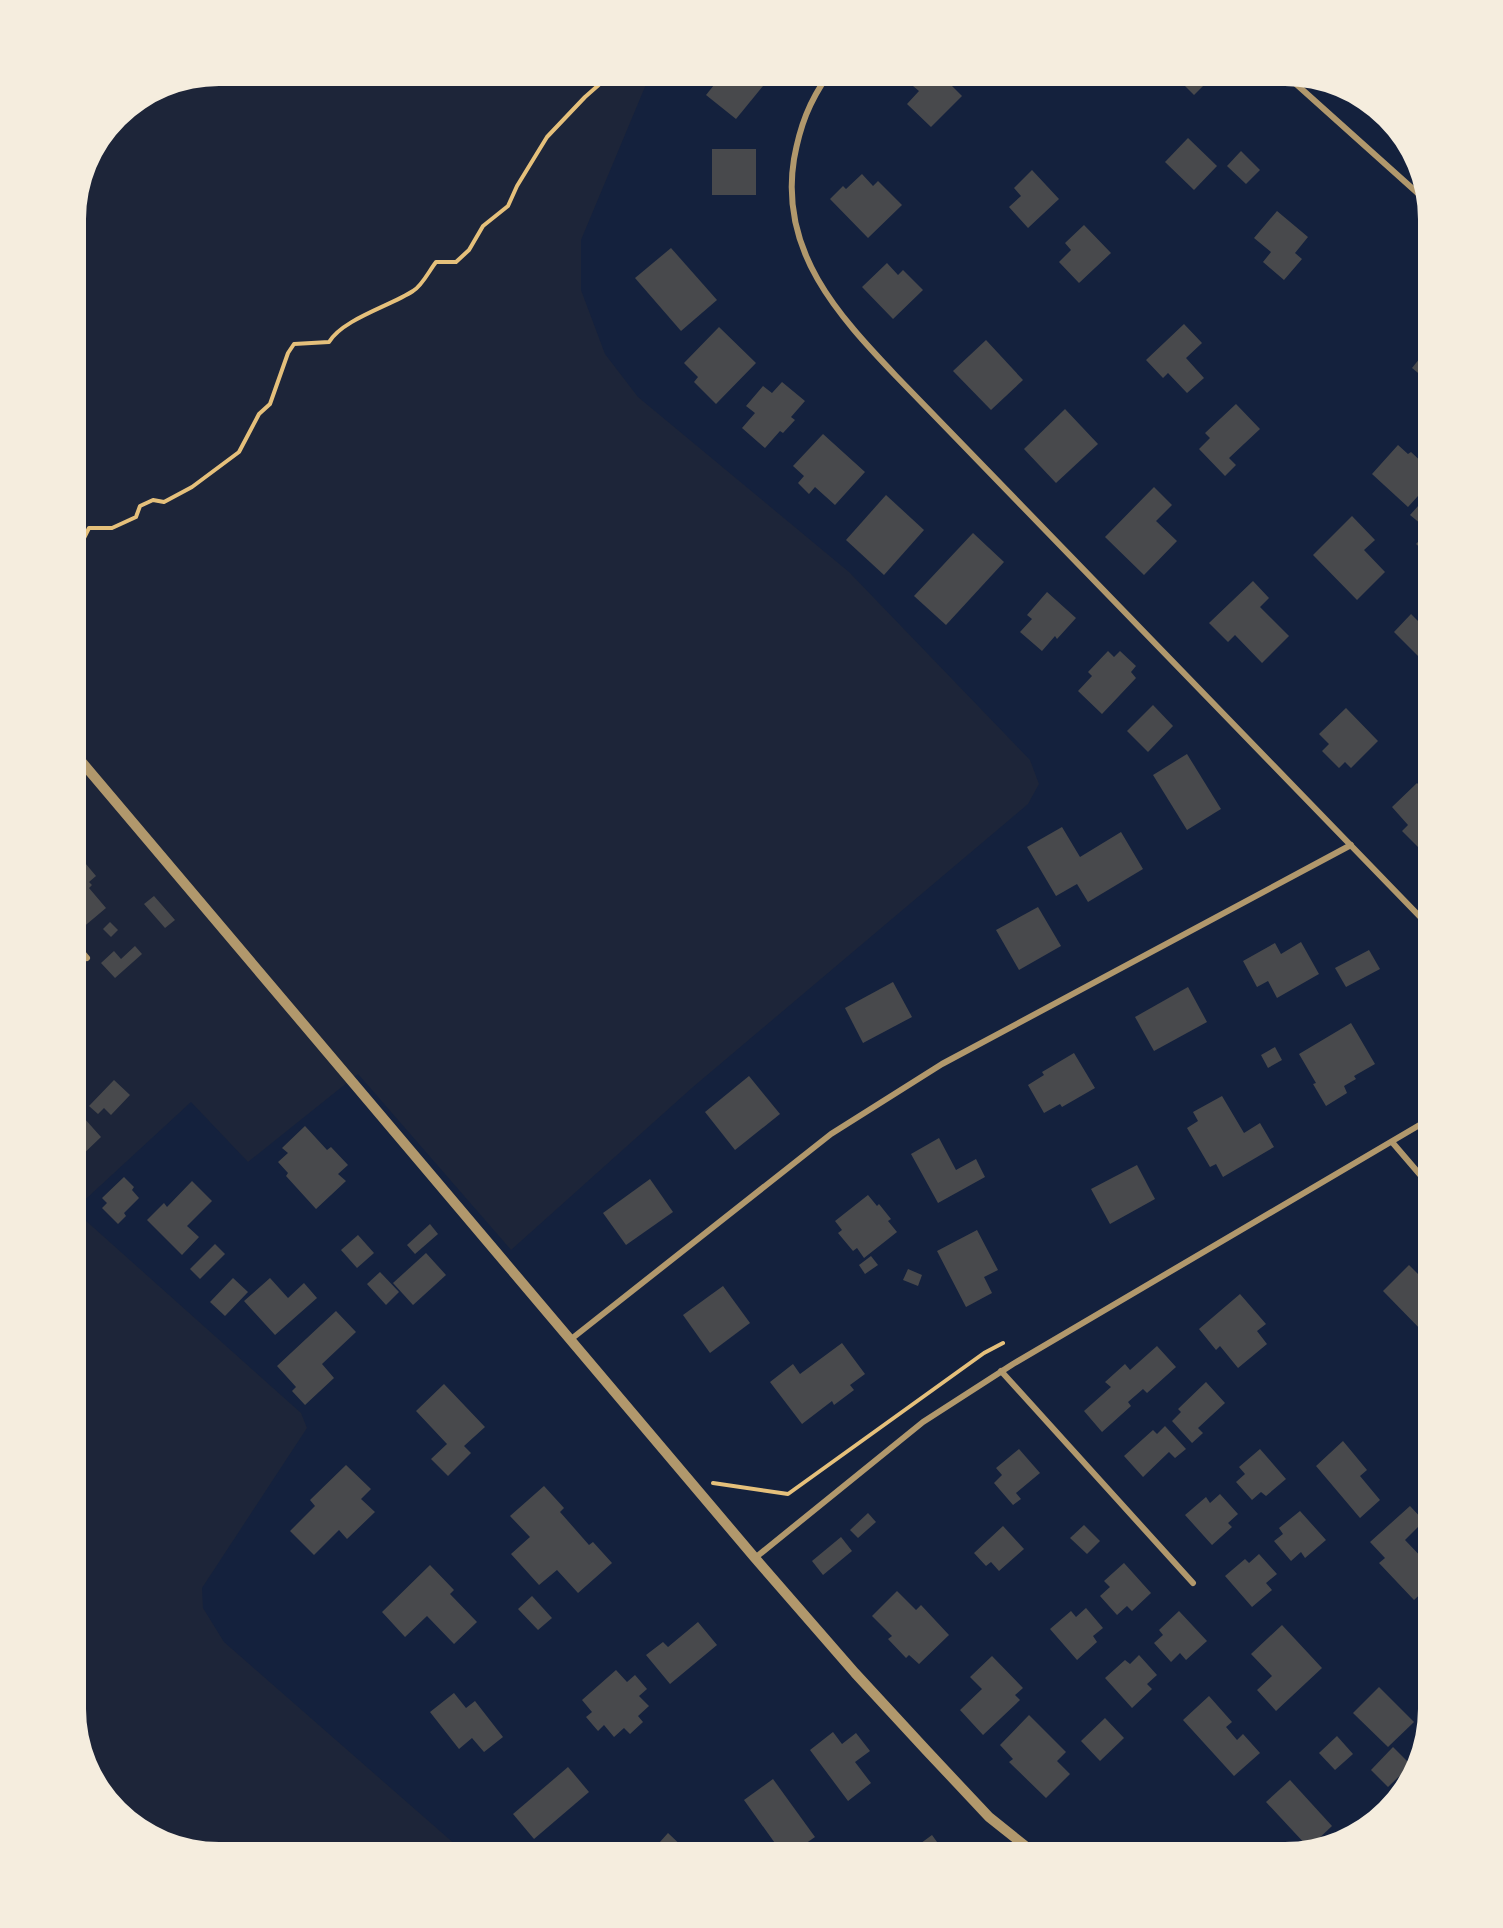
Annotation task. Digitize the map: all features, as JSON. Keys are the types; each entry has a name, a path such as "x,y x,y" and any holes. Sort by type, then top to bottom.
{"street":[{"path":"822,86 805,115 792,175 792,200 800,244 823,290 863,341 896,376 1418,915"},
{"path":"1299,87 1414,190"},
{"path":"86,767 755,1558 855,1673 927,1751 989,1817 1020,1842"},
{"path":"570,1340 831,1134 942,1064 1351,845"},
{"path":"755,1558 923,1422 1001,1371 1418,1126"},
{"path":"1392,1142 1418,1172"},
{"path":"1001,1371 1193,1583"}],"path":[{"path":"86,534 89,528 112,528 136,517 140,506 153,500 164,502 192,487 239,452 259,414 270,404 288,353 294,344 329,342 334,334 365,315 415,290 436,262 456,262 470,250 483,226 508,206 517,186 547,137 597,86"},
{"path":"689,1480 788,1494 984,1353 1003,1343"}],"shaded area":[{"path":"210,86 645,86 581,240 581,290 605,354 638,397 849,572 1030,760 1039,784 1028,804 693,1087 511,1250 358,1074 248,1162 191,1102 86,1199 86,210 90,184 99,160 119,131 145,108 160,99 193,88"},
{"path":"86,1221 301,1413 307,1428 202,1588 203,1608 224,1642 452,1842 219,1842 184,1838 152,1825 138,1815 119,1797 99,1768 90,1744 86,1709"}],"building":[{"path":"713,86 763,86 736,119 706,95"},
{"path":"913,86 952,86 962,96 931,127 907,104 919,91"},
{"path":"1185,86 1203,86 1194,95"},
{"path":"1188,138 1217,166 1194,190 1165,162"},
{"path":"712,149 756,149 756,195 712,195"},
{"path":"1241,151 1260,170 1246,184 1227,166"},
{"path":"1032,170 1059,199 1028,228 1009,207 1021,196 1014,188"},
{"path":"862,174 873,186 878,181 902,205 868,238 830,199 843,186 846,189"},
{"path":"1277,211 1308,237 1295,253 1302,259 1284,280 1263,262 1271,252 1254,238"},
{"path":"1084,225 1111,253 1079,283 1059,262 1071,250 1065,243"},
{"path":"671,248 717,300 681,331 635,278"},
{"path":"887,263 898,275 903,270 923,290 893,319 862,287"},
{"path":"1184,324 1202,343 1186,358 1204,378 1187,393 1168,373 1163,378 1146,360"},
{"path":"719,327 756,363 716,404 694,382 698,377 684,363"},
{"path":"986,340 1023,380 991,410 953,371"},
{"path":"1418,360 1418,373 1412,368"},
{"path":"782,382 805,401 791,417 795,420 783,433 780,431 765,448 742,428 755,413 746,406 763,386 772,393"},
{"path":"1236,404 1260,429 1229,458 1236,465 1225,476 1199,449 1210,438 1205,433"},
{"path":"1065,409 1098,444 1056,483 1024,449"},
{"path":"823,434 865,472 835,505 815,487 809,494 798,483 804,476 793,466"},
{"path":"1398,445 1408,454 1411,452 1418,459 1418,496 1408,507 1372,474"},
{"path":"1154,487 1172,505 1156,521 1177,541 1144,575 1105,537"},
{"path":"886,495 924,530 884,575 846,540"},
{"path":"1418,506 1418,522 1410,515"},
{"path":"1352,516 1375,540 1364,550 1385,572 1357,600 1313,555"},
{"path":"973,533 1004,562 946,625 914,596"},
{"path":"1253,581 1269,598 1260,607 1289,636 1262,663 1235,635 1228,642 1209,623"},
{"path":"1047,592 1076,618 1057,639 1055,636 1042,651 1020,632 1032,619 1027,615"},
{"path":"1411,614 1418,621 1418,656 1394,632"},
{"path":"1108,651 1114,657 1120,651 1136,666 1131,672 1136,678 1102,714 1078,691 1092,676 1088,672"},
{"path":"1153,705 1173,726 1148,752 1127,731"},
{"path":"1346,708 1378,741 1351,768 1345,762 1339,768 1322,751 1329,744 1319,734"},
{"path":"1187,754 1221,809 1187,830 1153,775"},
{"path":"1418,784 1418,847 1402,831 1408,825 1392,807"},
{"path":"1062,827 1080,857 1121,832 1143,869 1088,902 1077,884 1056,896 1027,847"},
{"path":"86,864 96,876 89,882 92,885 89,888 106,908 86,925"},
{"path":"154,896 175,920 165,928 144,904"},
{"path":"1038,907 1061,946 1019,970 996,930"},
{"path":"110,922 118,930 111,937 103,929"},
{"path":"1301,942 1319,974 1277,998 1268,981 1257,987 1243,961 1275,943 1281,954"},
{"path":"135,946 142,954 115,978 101,963 114,951 121,959"},
{"path":"1369,950 1380,969 1346,987 1335,968"},
{"path":"893,982 912,1017 863,1043 845,1008"},
{"path":"1188,987 1207,1022 1154,1051 1135,1017"},
{"path":"1351,1023 1375,1064 1354,1076 1356,1079 1344,1086 1347,1093 1326,1106 1299,1054"},
{"path":"1275,1047 1282,1060 1268,1068 1261,1055"},
{"path":"1074,1053 1095,1088 1062,1107 1060,1104 1044,1113 1028,1085 1044,1075 1042,1072"},
{"path":"749,1076 780,1114 735,1150 705,1112"},
{"path":"114,1080 130,1095 111,1115 104,1108 98,1114 89,1106"},
{"path":"1222,1096 1244,1133 1260,1123 1274,1147 1223,1177 1216,1164 1210,1167 1187,1128 1198,1121 1193,1112"},
{"path":"86,1120 101,1137 86,1151"},
{"path":"305,1126 327,1150 331,1147 348,1165 338,1174 346,1181 316,1209 286,1176 288,1173 278,1162 288,1153 282,1148"},
{"path":"939,1138 956,1170 976,1159 985,1177 938,1203 911,1154"},
{"path":"1137,1165 1155,1199 1110,1224 1091,1189"},
{"path":"124,1177 134,1187 132,1190 139,1198 124,1213 126,1216 118,1224 102,1208 107,1203 102,1198"},
{"path":"650,1179 673,1212 626,1245 603,1213"},
{"path":"192,1181 212,1201 187,1226 199,1237 182,1255 147,1220 164,1203 167,1207"},
{"path":"868,1195 891,1219 888,1221 897,1232 864,1258 857,1248 853,1251 838,1233 842,1230 835,1221"},
{"path":"430,1224 438,1234 415,1254 407,1245"},
{"path":"977,1230 998,1270 984,1277 992,1293 966,1307 937,1251"},
{"path":"358,1235 374,1253 357,1268 341,1250"},
{"path":"215,1244 225,1254 200,1279 190,1269"},
{"path":"426,1253 446,1275 413,1305 393,1283"},
{"path":"871,1256 878,1265 865,1274 859,1265"},
{"path":"1409,1265 1418,1274 1418,1327 1383,1291"},
{"path":"908,1269 922,1275 918,1286 903,1280"},
{"path":"380,1272 399,1292 386,1305 367,1284"},
{"path":"233,1278 248,1292 225,1316 210,1302"},
{"path":"270,1278 288,1298 304,1283 317,1298 275,1335 244,1301"},
{"path":"723,1286 750,1323 710,1353 683,1315"},
{"path":"1240,1294 1266,1324 1257,1331 1267,1344 1238,1368 1220,1346 1216,1350 1199,1329"},
{"path":"336,1311 356,1332 322,1364 334,1378 305,1405 292,1391 296,1387 277,1366"},
{"path":"842,1343 865,1374 850,1385 854,1390 834,1405 832,1401 802,1424 770,1382 793,1364 800,1374"},
{"path":"1157,1346 1176,1367 1147,1393 1143,1389 1128,1402 1131,1406 1102,1432 1084,1411 1111,1387 1105,1382 1125,1364 1130,1370"},
{"path":"1206,1382 1225,1403 1198,1428 1203,1433 1192,1443 1172,1421 1181,1412 1178,1409"},
{"path":"444,1384 485,1427 464,1446 471,1453 448,1476 431,1459 447,1444 416,1411"},
{"path":"1165,1426 1186,1449 1175,1458 1169,1452 1143,1477 1124,1456 1153,1430 1157,1434"},
{"path":"1343,1441 1367,1470 1360,1476 1380,1500 1360,1518 1316,1466"},
{"path":"1019,1449 1040,1473 1016,1493 1021,1499 1013,1505 994,1483 1002,1475 996,1468"},
{"path":"1260,1449 1286,1479 1266,1496 1261,1492 1252,1500 1236,1482 1245,1474 1239,1467"},
{"path":"346,1465 371,1489 361,1499 375,1512 347,1539 339,1530 314,1555 290,1531 315,1506 310,1500"},
{"path":"544,1486 564,1508 560,1512 589,1545 593,1542 612,1563 578,1593 557,1570 539,1585 511,1554 530,1537 510,1516"},
{"path":"1220,1494 1238,1514 1228,1523 1232,1527 1212,1545 1185,1515 1206,1497 1210,1503"},
{"path":"1410,1506 1418,1515 1418,1527 1405,1540 1418,1554 1418,1596 1414,1600 1379,1563 1385,1558 1370,1542"},
{"path":"1300,1511 1326,1540 1305,1558 1301,1552 1291,1561 1274,1541 1283,1534 1279,1528"},
{"path":"868,1513 876,1522 858,1538 850,1530"},
{"path":"1084,1525 1100,1541 1087,1554 1070,1538"},
{"path":"1003,1526 1024,1549 999,1571 991,1562 986,1566 974,1553"},
{"path":"841,1537 852,1551 823,1575 812,1561"},
{"path":"1259,1554 1277,1574 1266,1583 1272,1590 1252,1607 1225,1576 1245,1559 1249,1563"},
{"path":"1124,1563 1151,1593 1132,1611 1127,1606 1117,1615 1100,1596 1110,1587 1104,1581"},
{"path":"430,1565 454,1590 450,1594 477,1622 454,1644 427,1616 405,1637 382,1612"},
{"path":"897,1591 916,1610 921,1605 949,1635 919,1664 909,1655 906,1658 888,1639 892,1636 872,1616"},
{"path":"532,1596 552,1618 538,1630 518,1609"},
{"path":"1086,1608 1103,1628 1093,1636 1097,1642 1077,1660 1050,1629 1071,1611 1076,1617"},
{"path":"1179,1611 1207,1641 1186,1660 1180,1653 1171,1662 1154,1643 1163,1635 1159,1630"},
{"path":"698,1622 717,1645 670,1684 646,1655 663,1642 668,1647"},
{"path":"1282,1625 1322,1668 1276,1711 1257,1690 1272,1676 1251,1654"},
{"path":"1139,1655 1157,1675 1147,1684 1152,1689 1132,1708 1105,1678 1125,1660 1130,1664"},
{"path":"992,1656 1023,1688 1015,1695 1020,1700 983,1735 960,1710 982,1689 970,1677"},
{"path":"616,1670 627,1682 635,1675 647,1689 639,1696 649,1706 638,1716 643,1722 630,1734 624,1728 614,1737 604,1725 598,1731 586,1717 592,1712 582,1700"},
{"path":"1379,1687 1414,1722 1388,1747 1353,1713"},
{"path":"454,1693 466,1708 475,1701 503,1737 484,1752 472,1738 459,1749 430,1712"},
{"path":"1209,1696 1232,1722 1226,1727 1237,1740 1243,1734 1260,1753 1234,1776 1183,1720"},
{"path":"1029,1715 1066,1752 1057,1761 1070,1774 1046,1798 1009,1762 1013,1759 1000,1745"},
{"path":"1105,1718 1124,1738 1100,1761 1081,1741"},
{"path":"833,1732 842,1744 856,1733 870,1751 855,1762 871,1783 848,1801 810,1750"},
{"path":"1337,1736 1353,1754 1335,1770 1319,1753"},
{"path":"1393,1747 1407,1761 1400,1775 1388,1787 1371,1770"},
{"path":"568,1767 589,1792 534,1839 513,1814"},
{"path":"773,1779 815,1837 808,1842 774,1842 744,1800"},
{"path":"1290,1780 1332,1826 1320,1838 1302,1841 1266,1802"},
{"path":"668,1833 678,1842 660,1842"},
{"path":"932,1835 937,1842 922,1842"}]}
